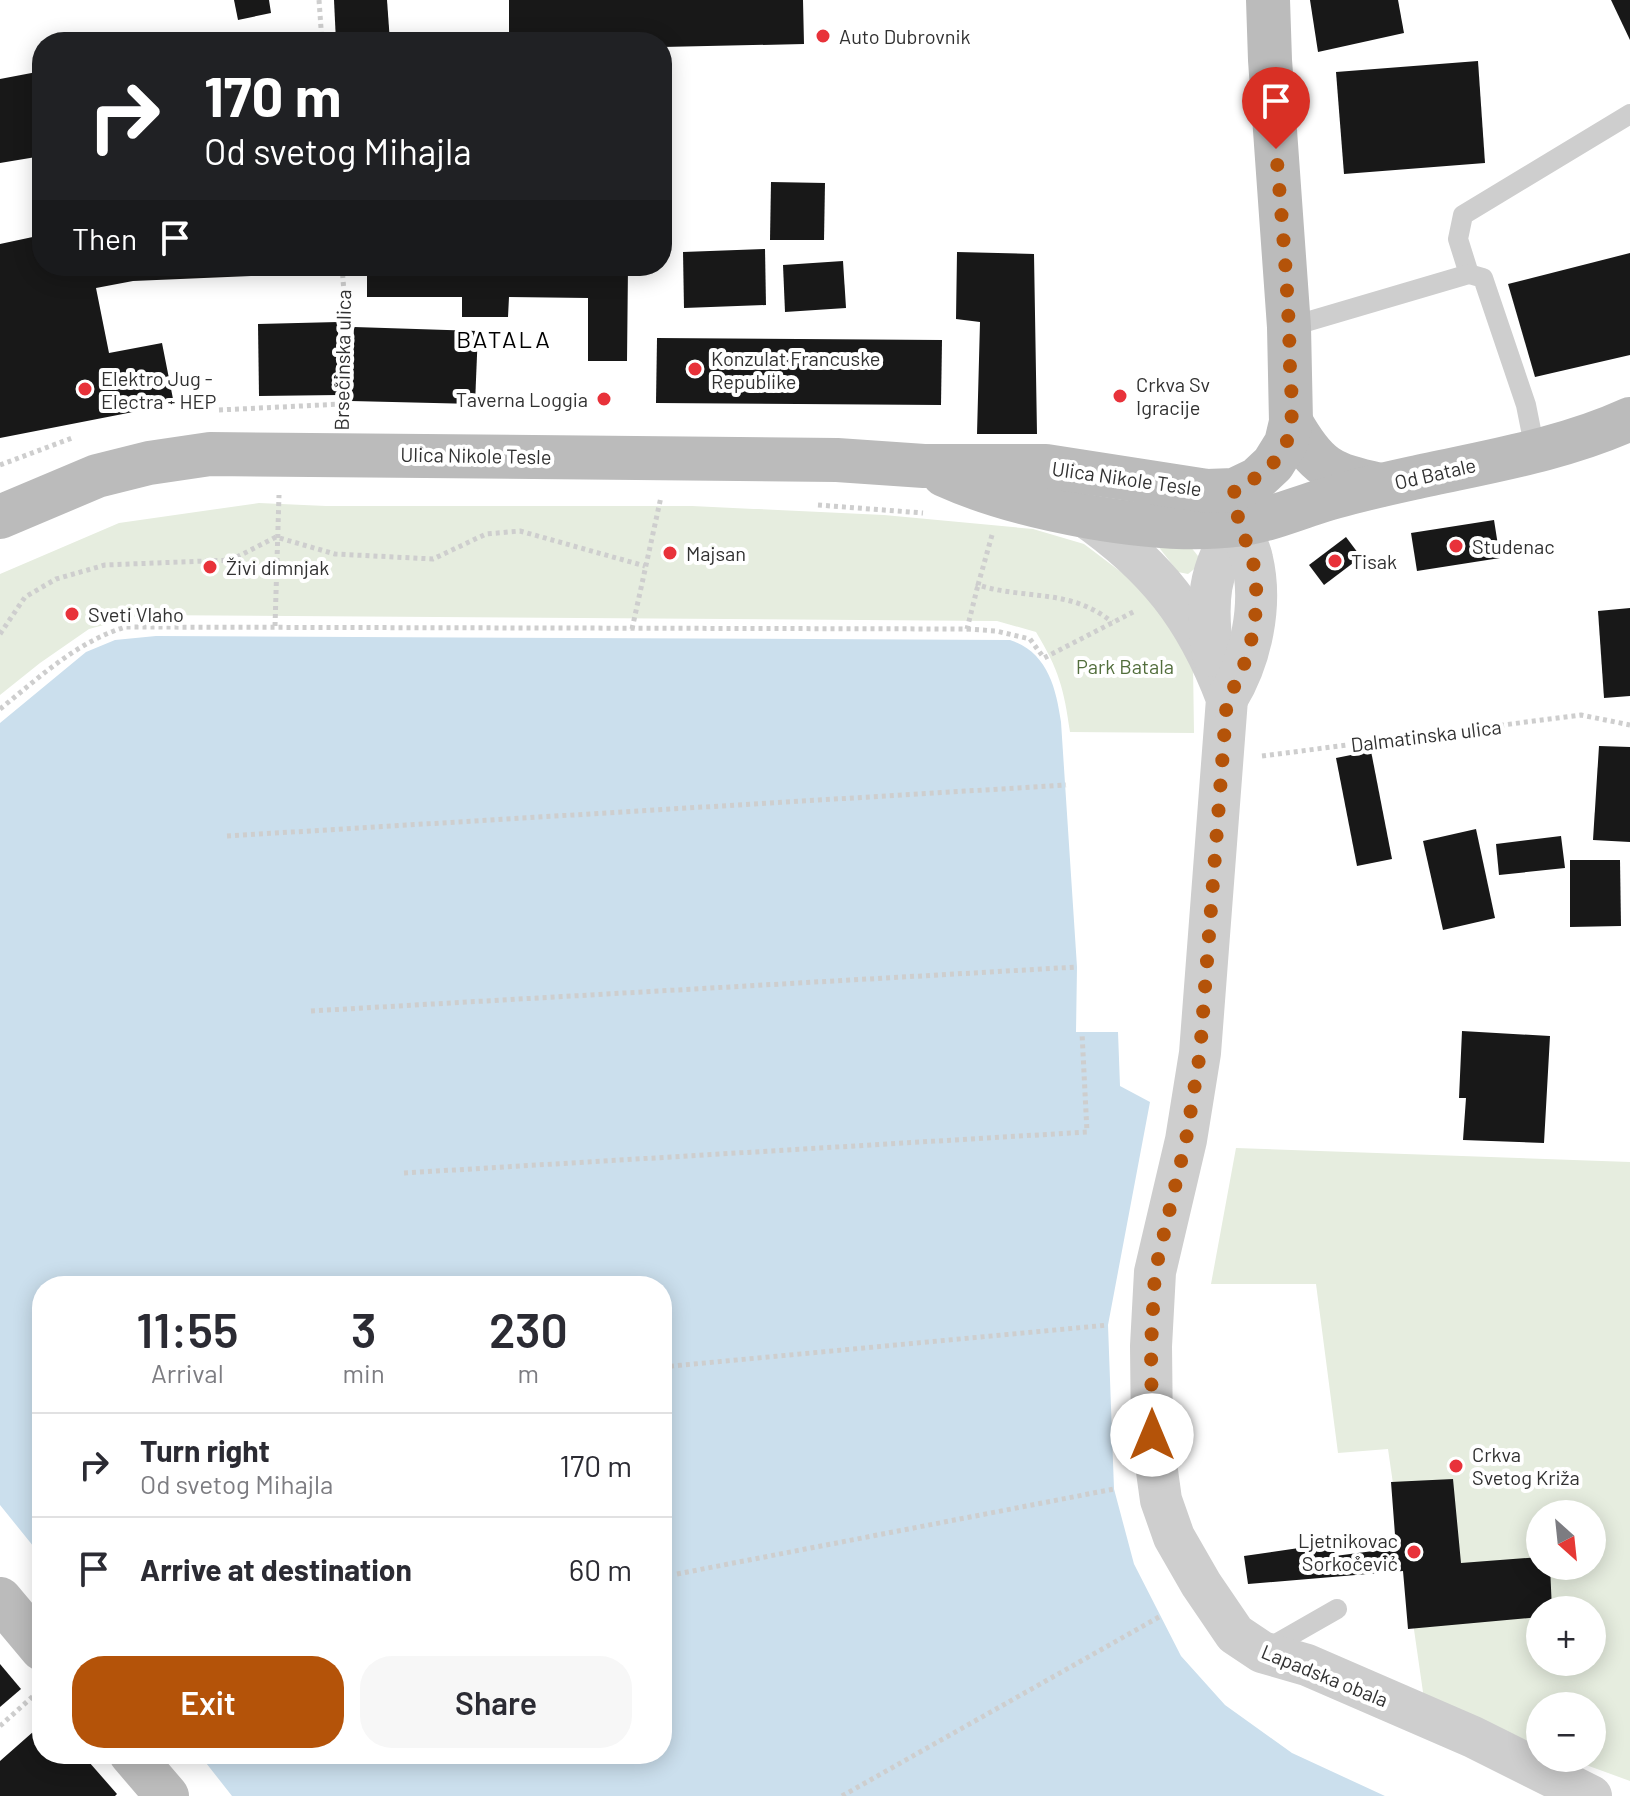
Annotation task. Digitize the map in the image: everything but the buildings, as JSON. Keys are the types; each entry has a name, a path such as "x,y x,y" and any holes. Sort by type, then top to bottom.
{"main road":[{"path":"1237,507 1257,479 1273,464 1286,443 1291,422 1289,327 1268,0"},
{"name":"Od Batale","path":"1237,507 1380,485 1535,450 1630,419"},
{"path":"1291,422 1308,452 1325,467 1347,477 1380,485"},
{"name":"Ulica Nikole Tesle","path":"0,531 18,509 97,476 149,463 210,454 837,460 924,466 1046,466 1207,491 1237,507"},
{"name":"Ulica Nikole Tesle","path":"924,466 1003,497 1083,515 1160,526 1199,528 1237,507"},
{"path":"0,1599 32,1637"},
{"path":"140,1764 167,1796"}],"street":[{"name":"Lapadska obala","path":"1237,507 1211,579 1208,621 1221,682 1222,761 1200,1053 1186,1140 1155,1272 1151,1346 1152,1435 1161,1500 1174,1537 1235,1634 1262,1652 1307,1665 1473,1737 1591,1796"},
{"path":"1083,515 1118,539 1148,566 1189,619 1221,682"}],"lane":[{"path":"1469,274 1458,239 1463,215 1630,114"},
{"path":"1289,327 1469,274 1483,278 1526,405 1535,450"},
{"path":"1262,1652 1337,1609"}],"path":[{"path":"319,0 321,32"},
{"name":"Brsečinska ulica","path":"341,453 345,306 343,276"},
{"path":"275,626 279,493"},
{"path":"632,629 661,496 677,496"},
{"path":"806,504 926,513"},
{"path":"967,629 995,522"},
{"path":"0,634 25,597 56,579 105,565 231,560 276,537 335,554 433,559 486,534 520,531 645,566"},
{"path":"0,709 73,651 97,636 125,627 967,629 996,631 1030,639 1044,658 1112,622 1097,610 1047,595 995,590 978,585"},
{"name":"Dalmatinska ulica","path":"1222,761 1581,715 1630,725"},
{"path":"227,836 1066,785"},
{"path":"311,1011 1077,967"},
{"path":"404,1173 1087,1132 1082,1033"},
{"path":"672,1366 1108,1325"},
{"path":"677,1574 1114,1489"},
{"path":"842,1796 1148,1626 1159,1617"},
{"path":"0,1726 32,1697"}],"green space":[{"name":"Park Batala","path":"259,503 326,506 692,506 884,515 1033,529 1084,544 1166,610 1193,664 1194,733 1070,732 1059,680 1036,632 997,621 141,615 89,629 0,695 0,574 119,523"},
{"path":"1151,537 1190,546 1198,556 1198,566 1188,574 1178,572"},
{"path":"1236,1148 1630,1162 1630,1781 1605,1772 1606,1692 1526,1692 1526,1743 1425,1706 1388,1449 1338,1453 1316,1284 1211,1284"}],"water":[{"path":"156,636 1010,640 1033,653 1048,672 1061,722 1077,967 1076,1032 1118,1032 1120,1086 1150,1102 1108,1325 1114,1489 1134,1564 1181,1656 1225,1705 1292,1753 1385,1796 232,1796 207,1764 672,1764 672,1276 32,1276 32,1545 0,1505 0,723 86,652 115,640"}],"place":[{"name":"Auto Dubrovnik","path":"823,36"},
{"name":"Konzulat Francuske Republike","path":"695,369"},
{"name":"Elektro Jug - Electra - HEP","path":"85,389"},
{"name":"Crkva Sv Igracije","path":"1120,396"},
{"name":"Taverna Loggia","path":"604,399"},
{"name":"Studenac","path":"1456,546"},
{"name":"Majsan","path":"670,553"},
{"name":"Tisak","path":"1335,561"},
{"name":"Živi dimnjak","path":"210,567"},
{"name":"Sveti Vlaho","path":"72,614"},
{"name":"Crkva Svetog Križa","path":"1456,1466"},
{"name":"Ljetnikovac Sorkočević","path":"1414,1552"}],"district":[{"name":"BATALA","path":"504,338"}],"route":[{"path":"1152,1435 1151,1346 1155,1272 1186,1140 1200,1053 1227,699 1238,682 1246,659 1256,609 1252,557 1239,525 1234,490 1257,479 1273,464 1286,443 1291,422 1289,327 1276,149"}]}
